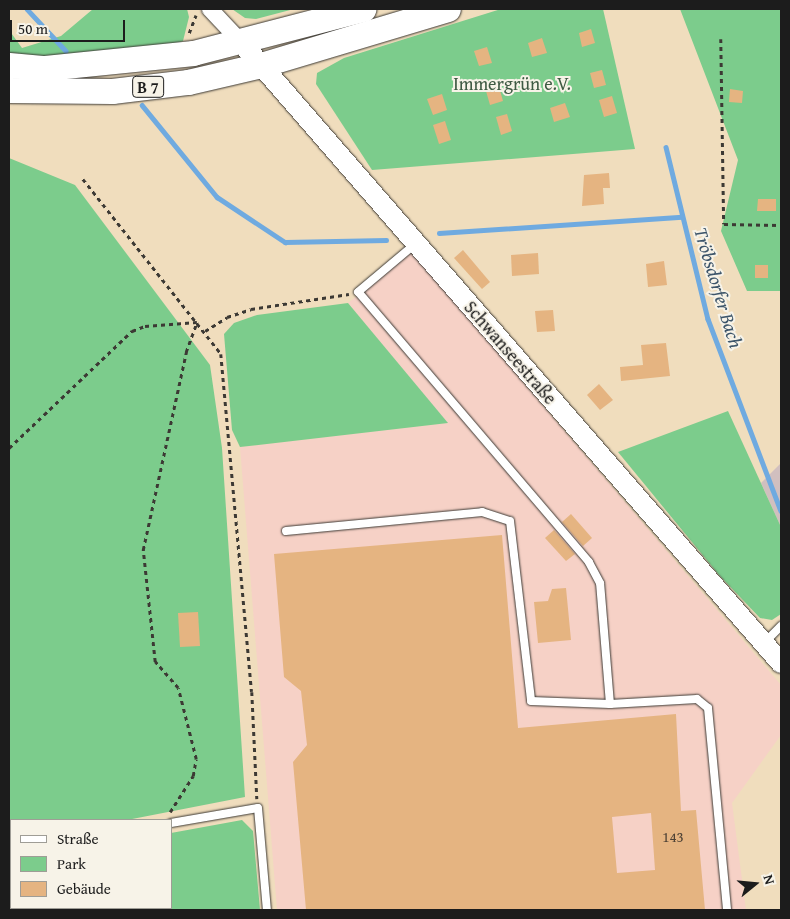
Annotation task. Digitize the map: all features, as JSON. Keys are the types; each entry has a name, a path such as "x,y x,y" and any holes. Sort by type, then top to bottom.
{"main road":[{"name":"B 7","path":"9,65 45,68 136,61 241,42 363,9"},
{"name":"B 7","path":"9,90 112,91 188,82 261,65 448,9"}],"street":[{"path":"210,9 241,42"},
{"name":"Schwanseestraße","path":"241,42 781,663"}],"lane":[{"path":"415,244 358,292 588,562 600,583 610,704"},
{"path":"286,531 482,512 510,521 531,701 610,704 697,699 708,708 726,910"},
{"path":"764,644 781,626"},
{"path":"172,821 258,808 266,910"}],"path":[{"path":"720,39 724,224 781,225"},
{"path":"83,179 198,322 221,354 224,370 258,808"},
{"path":"205,331 216,324 251,309 358,292"},
{"path":"9,448 132,331 145,326 198,322"},
{"path":"171,819 172,805 193,776 196,759 178,688 155,662 143,550 186,352 198,322"}],"shaded area":[{"path":"412,252 781,685 781,735 732,803 746,910 277,910 240,447 447,423 348,303"},
{"path":"781,463 781,527 761,483"}],"green space":[{"path":"93,9 187,9 189,17 183,41 171,46 9,59 9,30 22,48 61,36"},
{"path":"232,9 294,9 256,19 245,18"},
{"name":"Immergrün e.V.","path":"501,9 603,9 635,149 372,170 316,84 317,73 344,58"},
{"path":"680,9 781,9 781,291 747,291 721,231 738,160"},
{"path":"9,158 75,185 210,365 222,448 245,797 132,819 10,819 9,844"},
{"path":"348,303 448,423 240,447 232,430 224,334 234,323 257,315"},
{"path":"728,411 781,527 781,614 772,620 760,618 719,575 618,452"},
{"path":"242,820 253,831 260,910 9,910 10,887 10,909 172,909 172,833"}],"building":[{"path":"591,29 595,43 582,47 579,33"},
{"path":"542,38 547,53 532,57 528,43"},
{"path":"487,47 492,63 479,66 474,51"},
{"path":"602,70 606,85 594,88 590,73"},
{"path":"499,87 503,101 490,105 486,91"},
{"path":"730,89 743,91 742,103 729,102"},
{"path":"442,94 447,110 433,115 427,99"},
{"path":"612,96 617,113 604,117 599,100"},
{"path":"565,103 570,117 554,122 550,108"},
{"path":"507,114 512,131 501,135 496,117"},
{"path":"445,121 451,140 439,144 433,125"},
{"path":"609,173 610,188 603,188 604,204 582,206 584,175"},
{"path":"758,199 776,199 776,211 757,211"},
{"path":"463,250 490,282 482,289 454,258"},
{"path":"538,253 539,274 512,276 511,255"},
{"path":"664,261 667,285 648,287 646,264"},
{"path":"755,265 768,265 768,278 755,278"},
{"path":"553,310 555,331 537,332 535,311"},
{"path":"666,343 670,376 621,381 620,367 643,365 641,345"},
{"path":"599,384 613,400 600,410 587,395"},
{"path":"571,514 592,538 583,546 562,522"},
{"path":"554,530 575,554 566,561 545,538"},
{"path":"502,535 518,728 676,714 681,811 696,810 705,910 306,910 293,762 307,745 301,691 284,677 274,554","holes":["651,813 655,870 617,873 612,817"]},
{"path":"566,588 571,640 538,643 534,602 548,601 552,589"},
{"path":"198,612 200,646 180,647 178,613"}],"waterway":[{"name":"Tröbsdorfer Bach","path":"27,9 66,51"},
{"name":"Tröbsdorfer Bach","path":"142,105 217,197 285,242 386,240"},
{"name":"Tröbsdorfer Bach","path":"666,147 708,319 781,511"},
{"name":"Tröbsdorfer Bach","path":"439,233 681,217"}]}
